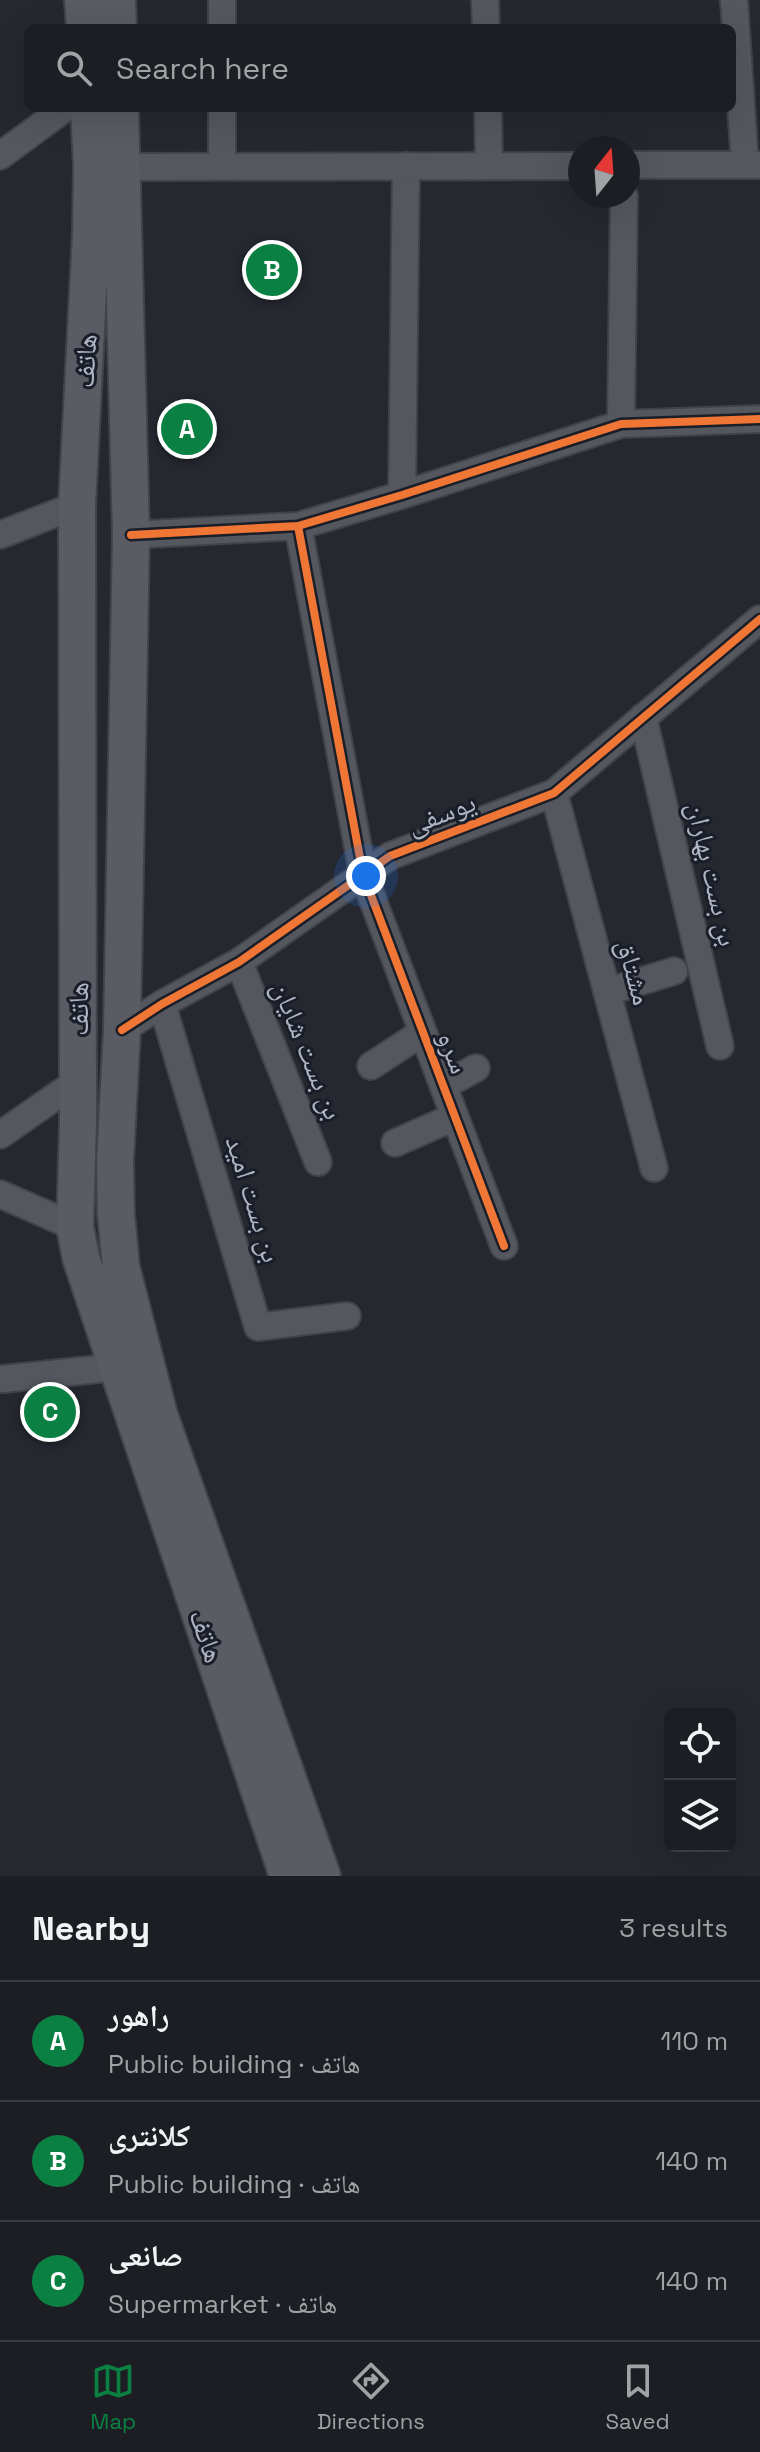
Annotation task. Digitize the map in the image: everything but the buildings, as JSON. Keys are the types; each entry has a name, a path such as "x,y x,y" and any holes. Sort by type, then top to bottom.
{"main road":[{"path":"83,0 85,24"},
{"path":"117,0 118,24"},
{"name":"هاتف","path":"90,112 107,167 131,535 122,1030 115,1161 121,1267 159,1415 292,1853"},
{"name":"هاتف","path":"119,112 107,167 77,505 78,1081 75,1227 81,1258 117,1367 292,1853 322,1876"}],"street":[{"path":"222,0 222,24"},
{"path":"485,0 486,24"},
{"path":"640,165 753,165 734,0"},
{"path":"0,156 60,112"},
{"path":"222,112 222,167"},
{"path":"488,112 489,166"},
{"path":"402,495 406,166"},
{"path":"107,167 568,166"},
{"path":"621,424 624,208"},
{"path":"131,535 298,526 621,424 760,419"},
{"path":"0,535 77,505"},
{"name":"سرو","path":"298,526 363,874 504,1246"},
{"name":"یوسفی","path":"122,1030 239,962 390,856 554,793 760,619"},
{"name":"بن بست بهاران","path":"643,717 720,1046"},
{"name":"مشتاق","path":"554,793 654,1168"},
{"name":"بن بست شایان","path":"239,962 318,1162"},
{"path":"607,992 674,971"},
{"name":"بن بست امید","path":"162,1004 258,1327 347,1316"},
{"path":"371,1066 423,1032"},
{"path":"443,1086 476,1068"},
{"path":"0,1135 78,1081"},
{"path":"395,1143 454,1117"},
{"path":"0,1194 75,1227"},
{"path":"3,1379 117,1367"}],"cycle path":[{"path":"131,535 298,526 621,424 760,419"},
{"path":"298,526 363,874 504,1246"},
{"path":"122,1030 239,962 390,856 554,793 760,619"}],"place":[{"name":"کلانتری","path":"272,270"},
{"name":"راهور","path":"187,429"},
{"name":"صانعی","path":"50,1412"}]}
